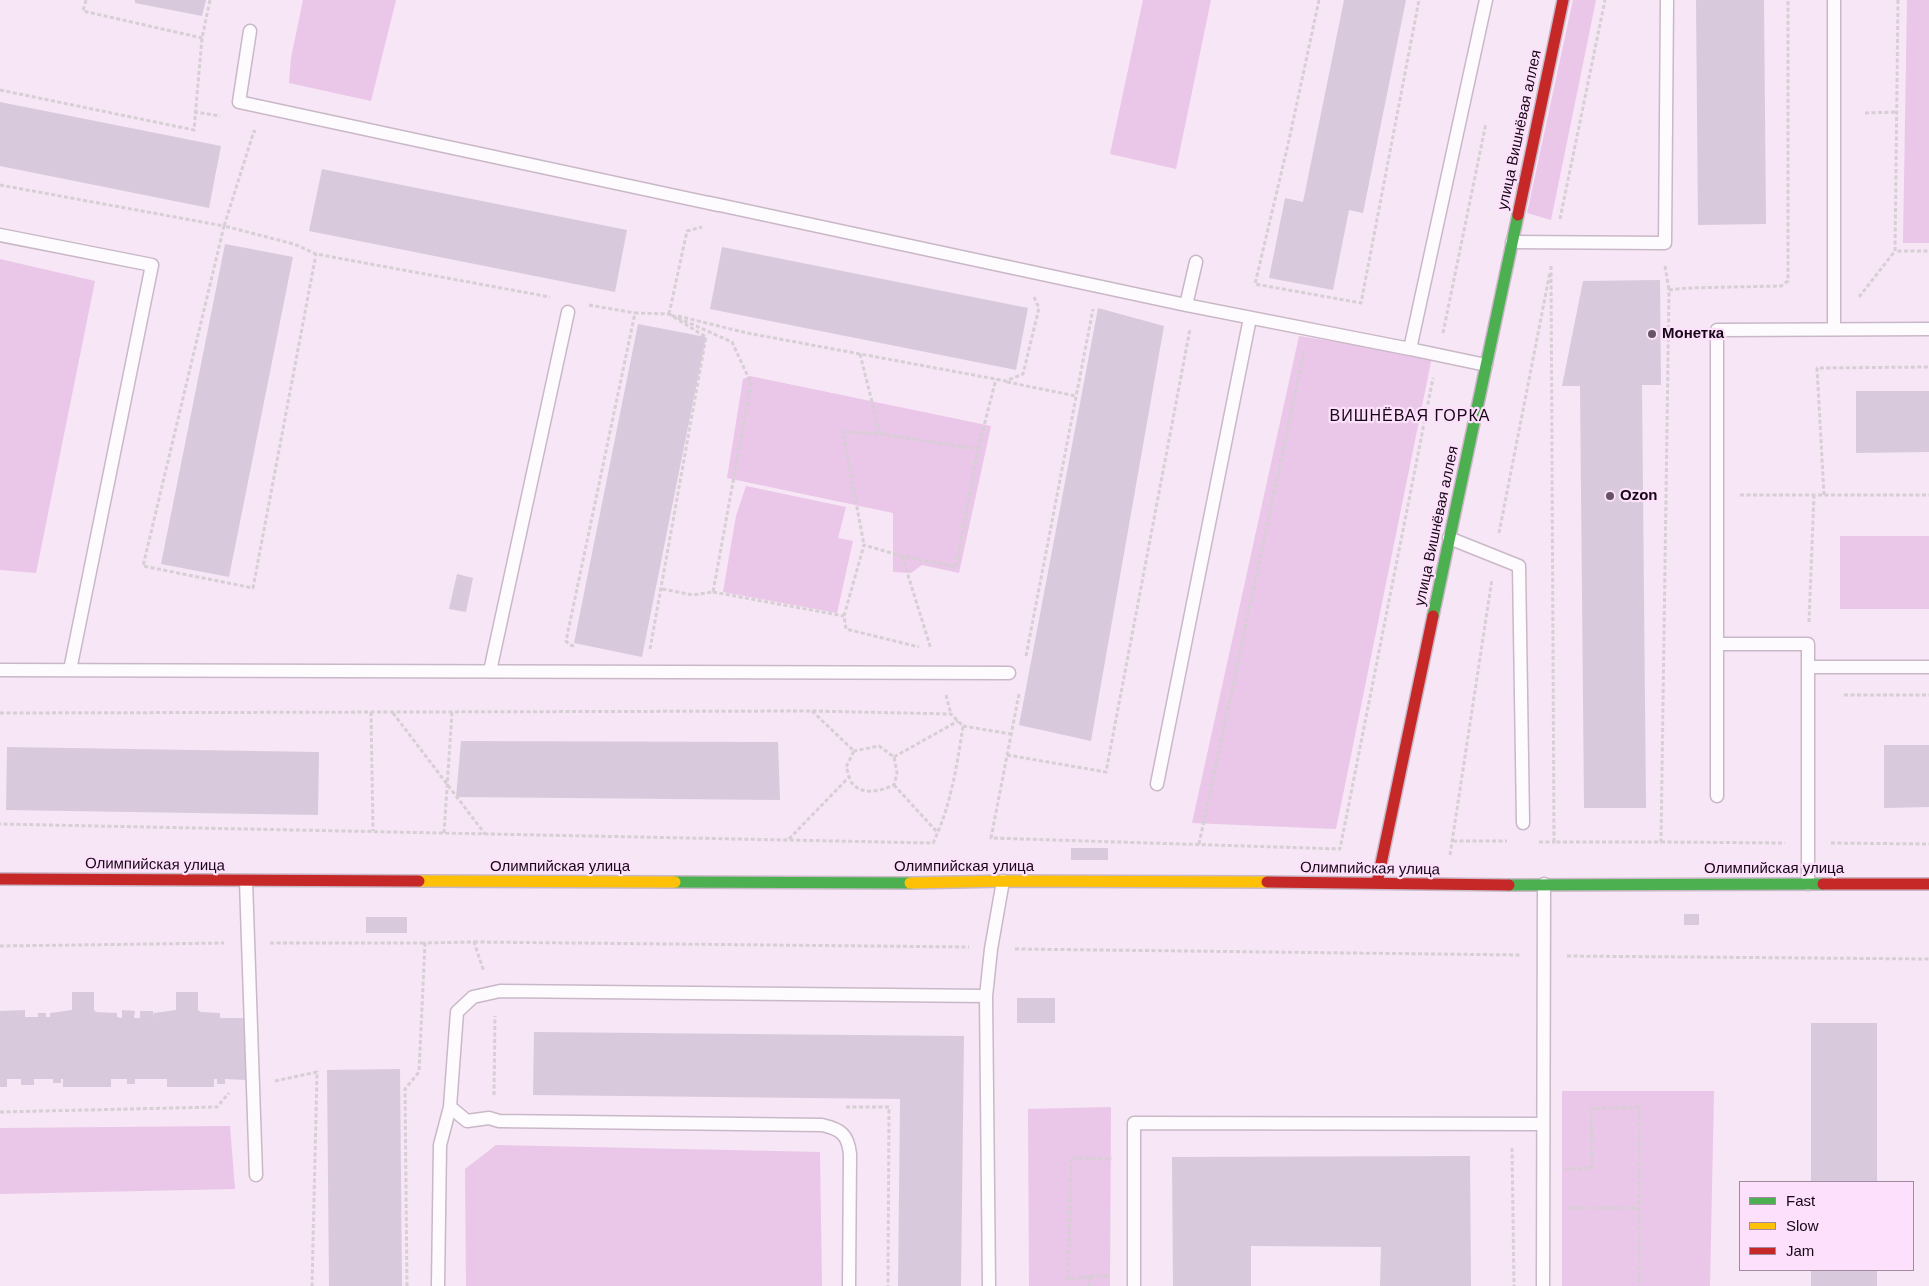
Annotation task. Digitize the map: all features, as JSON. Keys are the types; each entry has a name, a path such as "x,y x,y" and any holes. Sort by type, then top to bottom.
{"street":[{"name":"улица Вишнёвая аллея","path":"1377,882 1562,0"},
{"name":"Олимпийская улица","path":"0,879 968,883 1003,881 1377,882 1445,885 1929,884"}],"lane":[{"path":"1410,349 1486,0"},
{"path":"1512,242 1665,243 1667,0"},
{"path":"1834,0 1834,329"},
{"path":"250,31 239,102 1186,305 1486,365"},
{"path":"710,203 1080,282"},
{"path":"0,234 152,265 70,670"},
{"path":"1186,305 1196,262"},
{"path":"490,671 568,312"},
{"path":"1157,784 1250,318"},
{"path":"1717,796 1717,330 1929,329"},
{"path":"1449,538 1520,566 1523,823"},
{"path":"1717,644 1808,644 1808,884"},
{"path":"1808,667 1929,667"},
{"path":"0,670 1009,673"},
{"path":"246,881 256,1175"},
{"path":"989,1286 986,996 991,949 1003,881"},
{"path":"1543,1286 1544,884"},
{"path":"438,1286 440,1146 450,1108 457,1012 474,997 491,992 510,991 986,996"},
{"path":"450,1108 468,1121 489,1118 508,1121 822,1125 836,1128 842,1133 849,1144 850,1154 849,1286"},
{"path":"1134,1286 1134,1123 1544,1124"}],"path":[{"path":"86,0 83,12 202,38"},
{"path":"0,90 194,130 202,38 210,0"},
{"path":"1319,0 1290,140 1255,284 1361,303 1419,0"},
{"path":"1556,241 1605,0"},
{"path":"1669,290 1781,286 1788,280 1788,0"},
{"path":"1858,298 1895,251 1898,0"},
{"path":"1865,114 1897,112"},
{"path":"1438,356 1487,115"},
{"path":"263,133 254,131 224,226 143,566 253,588 316,254"},
{"path":"0,185 224,226 294,244 316,254 557,299"},
{"path":"669,314 687,231 705,226 695,224"},
{"path":"1661,842 1669,290 1664,260 1665,243"},
{"path":"1895,251 1929,251"},
{"path":"1445,885 1495,557 1551,263 1554,842"},
{"path":"1006,381 1024,374 1039,308 1031,292"},
{"path":"586,304 635,313 669,314 747,333 996,379 1076,396"},
{"path":"579,648 570,646 566,640 635,313"},
{"path":"649,657 706,337 669,314"},
{"path":"669,314 732,342 750,383 713,592"},
{"path":"1199,844 1306,346"},
{"path":"860,354 880,434"},
{"path":"1824,495 1817,368 1929,367"},
{"path":"864,545 902,556 956,567 978,449 996,379"},
{"path":"902,556 932,650 846,630 844,616 864,545 843,432 880,434 978,449"},
{"path":"1717,495 1929,495"},
{"path":"1808,644 1814,495"},
{"path":"662,589 693,595 713,592 844,616"},
{"path":"938,672 952,714 963,726 1011,734"},
{"path":"1844,695 1929,696"},
{"path":"0,713 812,711 952,714"},
{"path":"812,711 854,751"},
{"path":"371,712 373,831"},
{"path":"392,712 485,834"},
{"path":"444,833 452,712"},
{"path":"894,757 958,721"},
{"path":"0,824 934,843 956,771 963,726"},
{"path":"854,751 879,746 894,757 897,773 894,786"},
{"path":"854,751 846,767 851,782 863,791 880,791 894,786"},
{"path":"789,840 849,777"},
{"path":"894,786 938,834"},
{"path":"1453,841 1508,842"},
{"path":"1535,842 1929,844"},
{"path":"474,942 964,946 991,949 1929,959"},
{"path":"0,946 425,943"},
{"path":"0,1112 217,1108 230,1091 317,1072 312,1286"},
{"path":"1512,1170 1592,1168 1591,1108 1640,1108 1639,1286"},
{"path":"1512,1142 1514,1286"},
{"path":"1089,1286 1090,1276 1068,1280 1071,1158 1103,1159"},
{"path":"1513,1208 1639,1208"}],"shaded area":[{"path":"303,0 396,0 371,101 289,83 291,58"},
{"path":"1143,0 1211,0 1176,169 1110,154"},
{"path":"1573,0 1596,0 1551,220 1527,213"},
{"path":"1907,0 1929,0 1929,243 1903,243"},
{"path":"0,259 95,281 36,573 0,570"},
{"path":"1299,336 1432,357 1336,829 1192,823"},
{"path":"750,376 991,426 959,573 922,565 911,573 893,572 893,513 727,478 743,379"},
{"path":"746,486 846,507 838,538 853,541 837,613 723,592 736,516"},
{"path":"1840,536 1929,536 1929,609 1840,609"},
{"path":"1562,1091 1714,1091 1710,1286 1562,1286"},
{"path":"1111,1107 1110,1286 1029,1286 1028,1109"},
{"path":"230,1126 235,1189 0,1194 0,1128"},
{"path":"496,1145 820,1152 822,1286 466,1286 465,1169"}],"building":[{"path":"135,0 206,0 202,16 135,3"},
{"path":"1344,0 1406,0 1363,213 1349,210 1333,290 1269,278 1285,198 1303,202"},
{"path":"1696,0 1764,0 1766,224 1698,225"},
{"path":"0,102 221,146 209,208 0,166"},
{"path":"322,169 627,230 615,292 309,231"},
{"path":"225,244 293,257 229,577 161,564"},
{"path":"722,247 1028,308 1016,370 710,309"},
{"path":"1660,280 1661,385 1642,385 1646,808 1584,808 1580,386 1562,386 1583,281"},
{"path":"1098,308 1164,326 1091,741 1019,725"},
{"path":"638,324 706,337 642,657 574,643"},
{"path":"1856,391 1929,391 1929,452 1856,453"},
{"path":"457,574 473,578 466,612 449,609"},
{"path":"461,741 778,742 780,800 456,797"},
{"path":"1884,745 1929,745 1929,807 1884,808"},
{"path":"7,747 319,752 318,815 6,810"},
{"path":"1071,848 1108,848 1108,860 1071,860"},
{"path":"1684,914 1699,914 1699,925 1684,925"},
{"path":"366,917 407,917 407,933 366,933"},
{"path":"72,992 94,992 94,1010 96,1012 117,1013 117,1017 122,1018 122,1010 135,1011 134,1018 140,1018 140,1011 153,1011 154,1018 154,1013 176,1010 176,992 198,992 198,1010 201,1012 220,1013 220,1018 247,1018 247,1080 225,1079 225,1084 217,1084 217,1079 214,1079 214,1087 167,1087 167,1079 135,1079 135,1084 127,1084 127,1079 111,1079 111,1087 63,1087 63,1079 61,1079 61,1083 53,1083 53,1079 34,1079 34,1085 21,1085 21,1079 7,1079 7,1087 0,1087 0,1011 25,1010 25,1017 38,1017 38,1013 46,1013 46,1017 50,1017 50,1013 72,1010"},
{"path":"1017,998 1055,998 1055,1023 1017,1023"},
{"path":"1811,1023 1877,1023 1877,1181 1811,1181"},
{"path":"534,1032 964,1036 961,1286 898,1286 900,1099 533,1095"},
{"path":"400,1069 402,1286 329,1286 327,1070"},
{"path":"1470,1156 1471,1286 1380,1286 1381,1247 1251,1246 1251,1286 1173,1286 1172,1157"},
{"path":"1811,1271 1877,1271 1877,1286 1811,1286"}],"traffic: fast":[{"path":"1433,616 1518,215"},
{"path":"675,882 910,883"},
{"path":"1509,885 1823,884"}],"traffic: slow":[{"path":"419,881 675,882"},
{"path":"910,883 1003,881 1267,882"}],"traffic: jam":[{"path":"1518,215 1563,0"},
{"path":"1377,883 1433,616"},
{"path":"0,879 419,881"},
{"path":"1267,882 1509,885"},
{"path":"1823,884 1929,884"}],"place":[{"name":"Монетка","path":"1652,334"},
{"name":"Ozon","path":"1610,496"}],"district":[{"name":"ВИШНЁВАЯ ГОРКА","path":"1410,417"}]}
